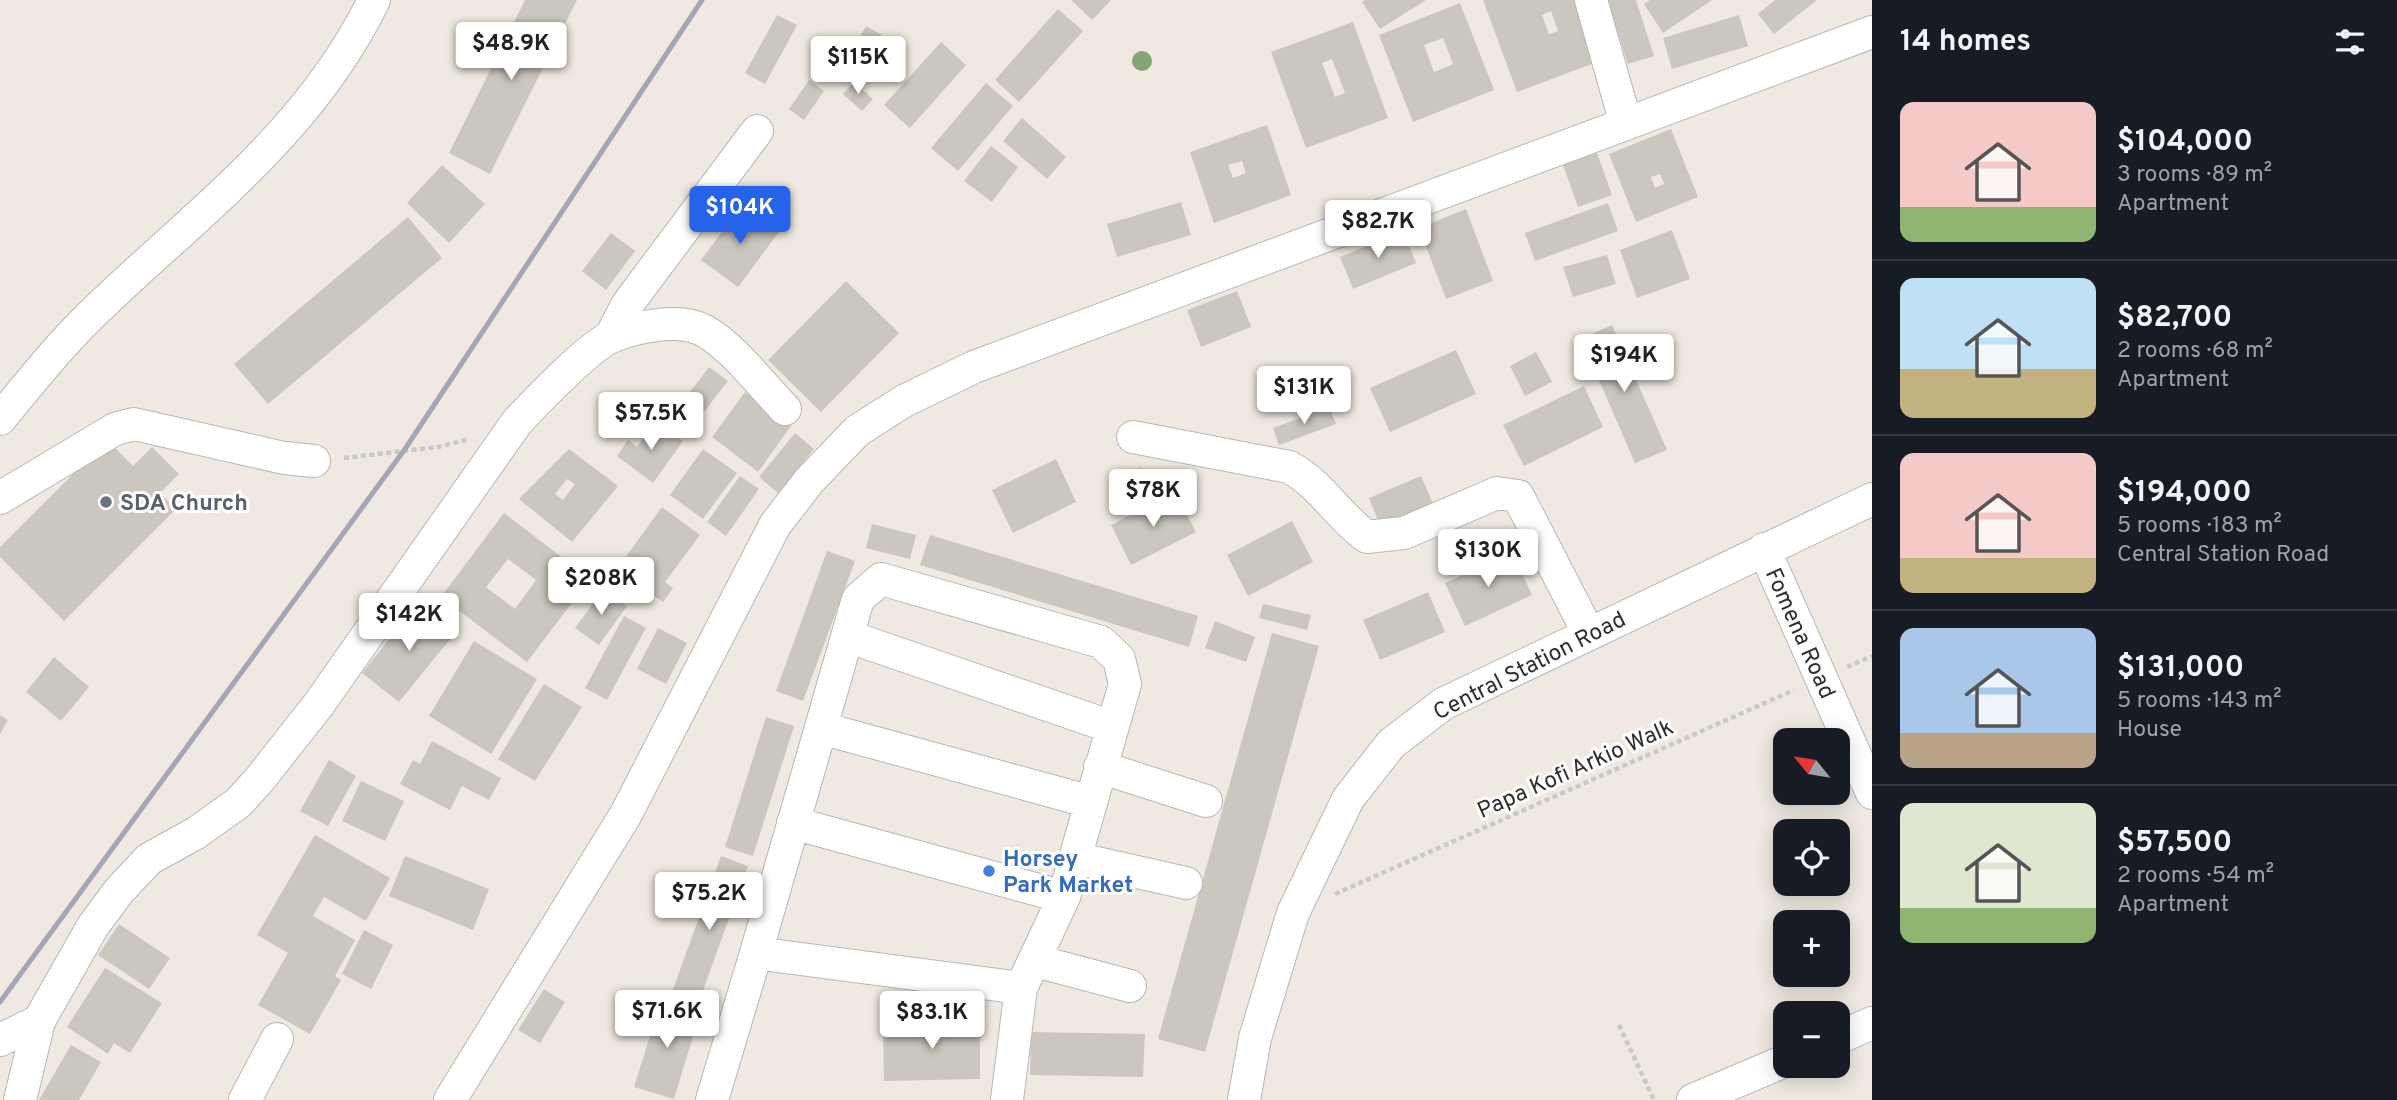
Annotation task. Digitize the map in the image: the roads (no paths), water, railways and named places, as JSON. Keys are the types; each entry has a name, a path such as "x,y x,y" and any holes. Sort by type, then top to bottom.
{"street":[{"path":"0,419 90,316 213,207 291,124 347,47 374,0"},
{"path":"1591,0 1626,124"},
{"path":"450,1100 626,814 775,525 809,481 857,431 904,401 974,367 1872,32"},
{"path":"20,1100 40,1021 93,926 119,891 149,859 196,833 239,803 259,780 319,704 517,422 549,388 611,336 627,304 757,131"},
{"path":"611,336 661,325 699,328 722,345 785,409"},
{"path":"0,498 115,429 134,424 284,458 314,461"},
{"path":"1133,437 1289,467 1308,477 1352,525 1367,537 1404,533 1497,494 1518,496 1590,634"},
{"name":"Central Station Road","path":"1244,1100 1255,1038 1293,913 1348,799 1391,744 1443,704 1872,499"},
{"name":"Fomena Road","path":"1764,549 1872,793"},
{"path":"712,1100 858,599 881,579 1101,642 1119,659 1125,684 1065,897 1028,974 1007,1100"},
{"path":"847,636 1112,727"},
{"path":"821,729 1091,802"},
{"path":"1100,767 1206,800"},
{"path":"793,823 1065,897"},
{"path":"1075,858 1186,883"},
{"path":"756,953 1028,974 1130,986"},
{"path":"0,1040 40,1021"},
{"path":"1850,1033 1872,1023"},
{"path":"245,1100 277,1039"},
{"path":"1693,1100 1773,1066"}],"railway":[{"path":"0,1002 405,449 702,0"}],"place":[{"name":"SDA Church","path":"106,502"},
{"name":"Horsey Park Market","path":"989,871"}]}
